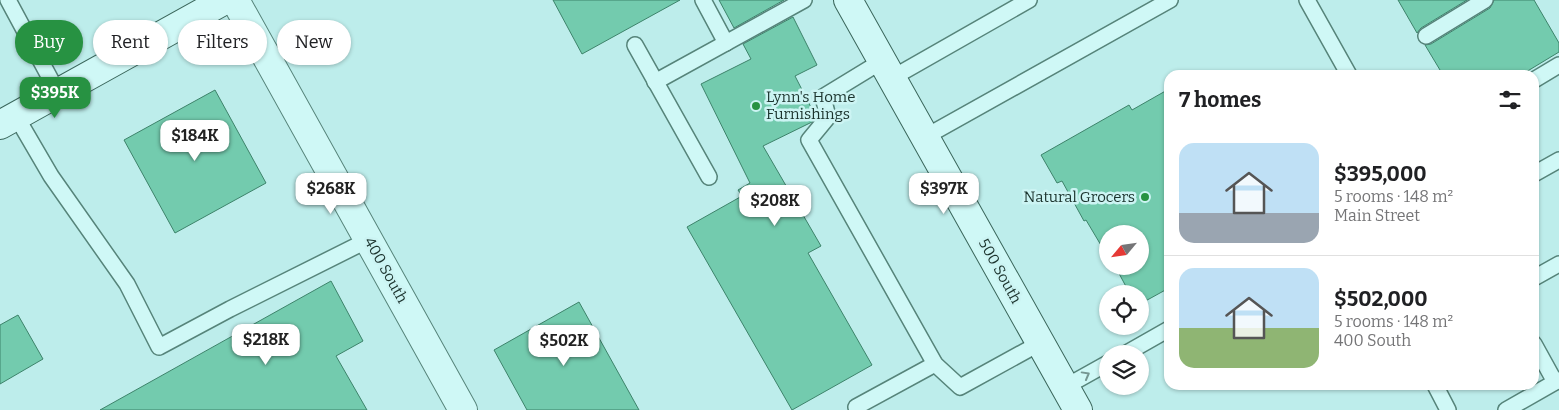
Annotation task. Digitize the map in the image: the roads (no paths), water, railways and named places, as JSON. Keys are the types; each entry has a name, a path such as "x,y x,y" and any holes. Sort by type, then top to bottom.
{"street":[{"path":"8,120 225,0"},
{"name":"400 South","path":"235,0 463,410"},
{"name":"500 South","path":"848,0 1071,398"}],"lane":[{"path":"8,0 58,93"},
{"path":"703,0 726,43"},
{"path":"656,82 804,0"},
{"path":"1029,0 887,70 823,97 828,117 808,140 935,364 960,387 1040,343"},
{"path":"925,137 1170,0"},
{"path":"1308,0 1346,70"},
{"path":"1426,36 1486,0"},
{"path":"635,45 709,177"},
{"path":"1539,77 1559,65"},
{"path":"8,120 51,176 127,284 159,347 230,308 368,240"},
{"path":"1539,171 1559,160"},
{"path":"1539,275 1559,264"},
{"path":"1142,345 1164,333"},
{"path":"1506,410 1557,381 1539,352"},
{"path":"856,407 935,364"},
{"path":"1071,398 1099,372"},
{"path":"1438,390 1448,410"}],"place":[{"name":"Lynn's Home Furnishings","path":"756,106"},
{"name":"Natural Grocers","path":"1145,197"}]}
